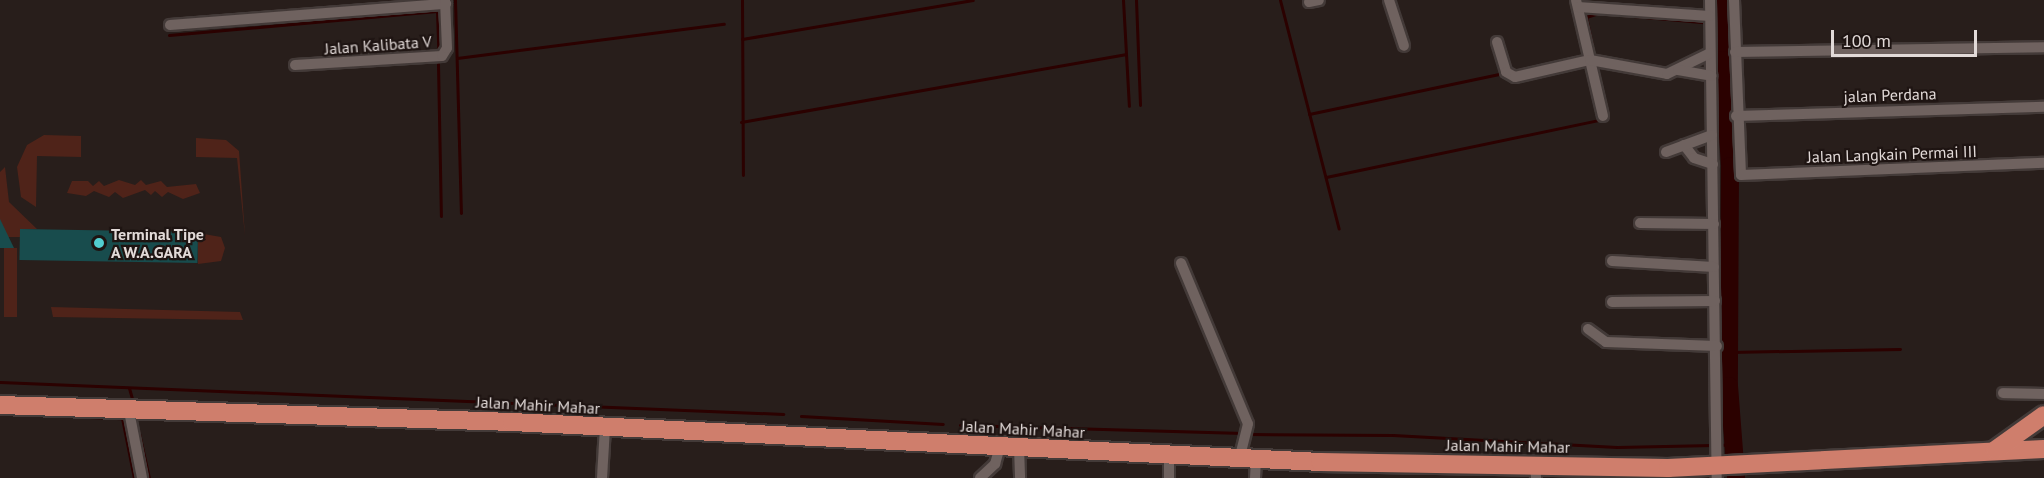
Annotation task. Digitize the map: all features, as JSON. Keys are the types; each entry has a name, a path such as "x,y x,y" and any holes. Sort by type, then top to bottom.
{"highway":[{"name":"Jalan Mahir Mahar","path":"0,405 605,428 1009,447 1168,456 1250,466 1536,472 1718,470 1748,465 2044,449"},
{"path":"1995,450 2044,415"}],"street":[{"path":"1389,0 1404,46"},
{"path":"1710,0 1718,470"},
{"path":"1734,0 1736,116"},
{"path":"170,25 445,2"},
{"name":"Jalan Kalibata V","path":"295,65 442,56 447,48 445,2"},
{"path":"1603,116 1577,4 1710,16"},
{"path":"1497,42 1512,76 1590,60 1667,74 1710,53"},
{"path":"1735,52 2044,47"},
{"path":"1678,70 1711,76"},
{"name":"jalan Perdana","path":"1736,116 2044,107"},
{"name":"Jalan Langkain Permai III","path":"1736,116 1741,175 2044,163"},
{"path":"1666,152 1712,135"},
{"path":"1684,145 1694,158 1713,164"},
{"path":"1640,223 1714,224"},
{"path":"1612,261 1714,267"},
{"path":"1181,263 1248,424 1250,466"},
{"path":"1612,302 1715,301"},
{"path":"1588,329 1606,342 1717,346"},
{"path":"2003,393 2044,394"},
{"path":"129,411 142,478"},
{"path":"602,478 605,428"},
{"path":"980,478 1009,447"},
{"path":"1009,447 1020,478"},
{"path":"1168,456 1169,478"}],"shaded area":[{"path":"44,135 81,136 81,157 37,156 36,207 21,197 17,167 27,145"},
{"path":"196,138 226,140 239,151 245,236 237,158 196,157"},
{"path":"5,167 9,202 37,229 20,229 20,237 6,237 0,222 0,172"},
{"path":"119,180 135,185 141,180 146,185 161,181 167,187 196,184 200,193 183,199 168,192 162,197 155,191 151,195 145,190 123,198 115,192 109,197 94,191 86,196 67,193 72,181 88,181 93,186 99,181 104,186"},
{"path":"198,233 221,237 225,248 221,261 198,264"},
{"path":"4,248 17,248 17,317 4,317"},
{"path":"51,307 240,312 243,320 53,317"}],"building":[{"path":"0,219 14,248 0,248"},
{"name":"Terminal Tipe A W.A.GARA","path":"20,229 198,232 197,263 19,260"}],"waterway":[{"path":"417,1 428,0"},
{"path":"455,0 461,213"},
{"path":"742,0 743,175"},
{"path":"742,39 973,0"},
{"path":"1123,0 1129,106"},
{"path":"1136,0 1140,105"},
{"path":"1280,0 1339,229"},
{"path":"1724,0 1723,60 1730,166 1729,386 1736,478"},
{"path":"437,11 438,48"},
{"path":"169,35 437,11"},
{"path":"1592,45 1586,17 1598,13"},
{"path":"1611,14 1724,24"},
{"path":"457,58 724,24"},
{"path":"741,122 1125,54"},
{"path":"438,64 441,216"},
{"path":"1514,71 1543,65"},
{"path":"1326,177 1598,120 1588,70"},
{"path":"1309,114 1504,73"},
{"path":"1729,352 1900,349"},
{"path":"0,382 783,414"},
{"path":"129,388 133,402"},
{"path":"801,416 943,424"},
{"path":"89,417 122,418 134,478"},
{"path":"960,425 1243,433"},
{"path":"139,433 149,478"},
{"path":"1249,434 1393,435 1617,447 1713,445"},
{"path":"1720,445 1733,444"}],"place":[{"name":"Terminal Tipe A W.A.GARA","path":"99,243"}]}
